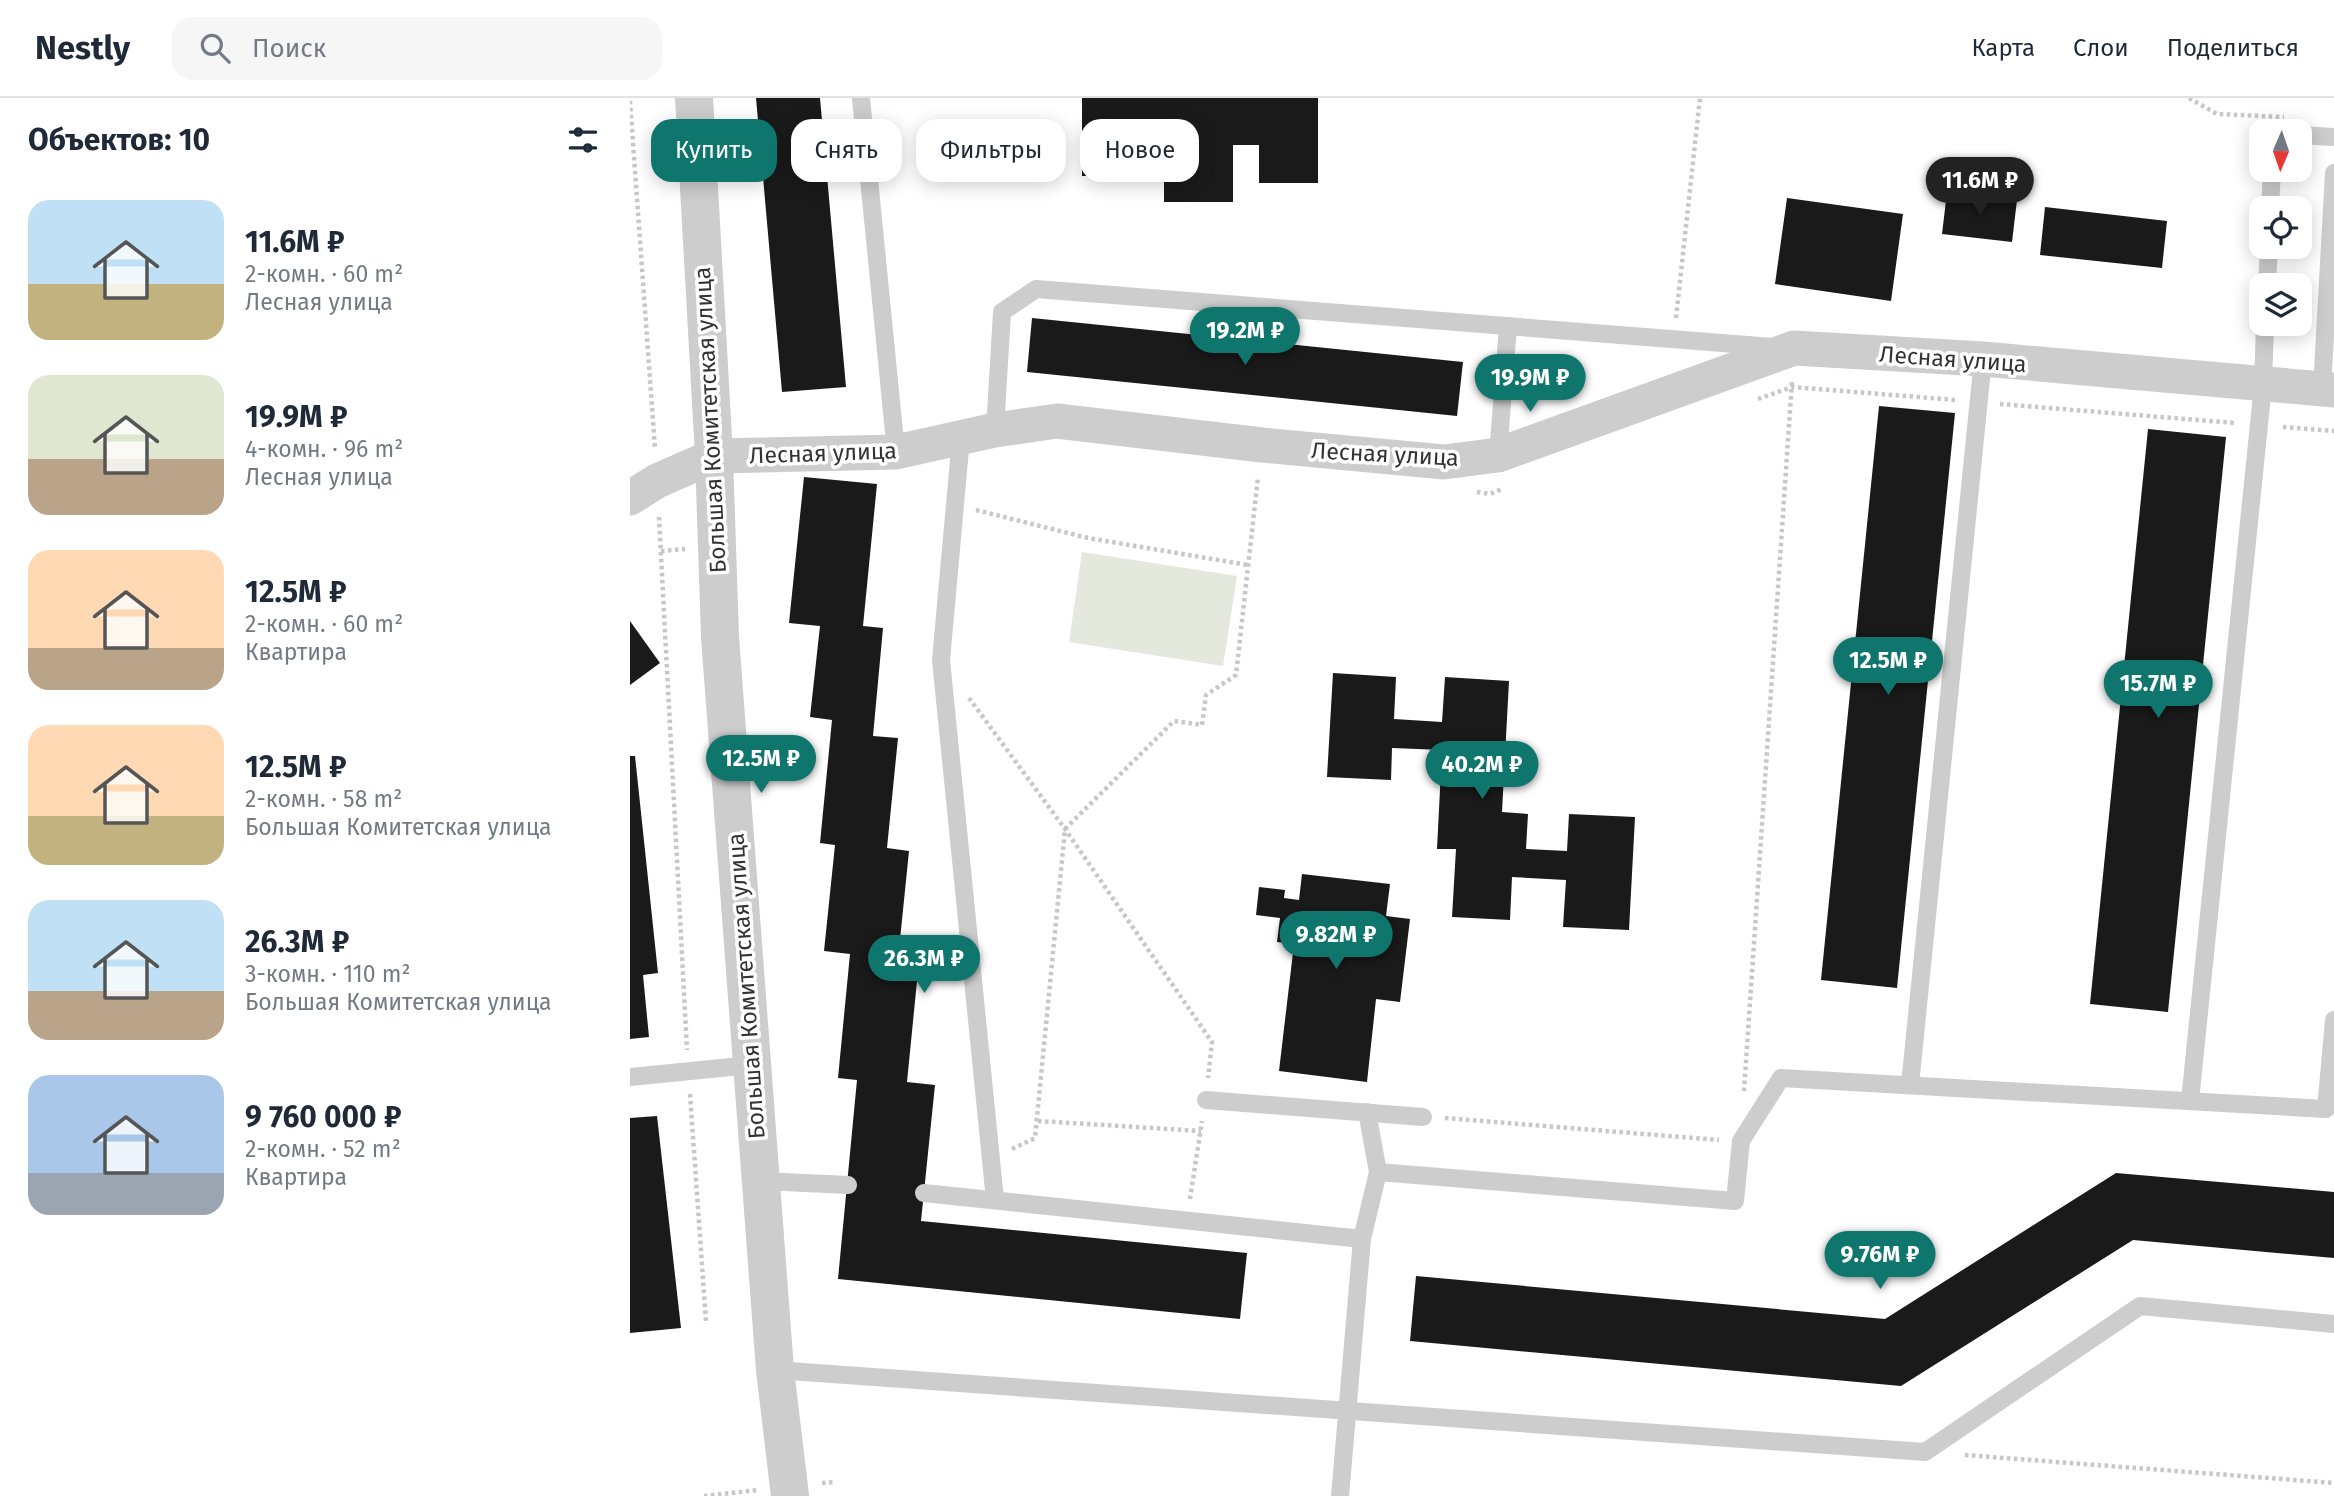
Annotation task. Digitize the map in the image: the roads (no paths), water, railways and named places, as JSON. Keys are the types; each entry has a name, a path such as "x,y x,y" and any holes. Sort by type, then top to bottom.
{"street":[{"name":"Большая Комитетская улица","path":"694,98 720,637 775,1370 790,1496"},
{"name":"Лесная улица","path":"713,456 896,452 996,430 1057,421 1262,445 1444,462 1498,455 1794,348 1983,359 2328,390"},
{"path":"644,490 713,456"}],"lane":[{"path":"861,98 896,452"},
{"path":"2312,136 2334,137"},
{"path":"2328,390 2334,173"},
{"path":"996,430 1002,312 1036,289 1794,348"},
{"path":"1498,455 1508,326"},
{"path":"2190,1101 2263,385 2265,336"},
{"path":"1910,1084 1983,359"},
{"path":"961,438 941,660 995,1200"},
{"path":"1378,1172 1735,1201 1741,1141 1781,1079 2326,1109 2334,1020"},
{"path":"630,1077 751,1065"},
{"path":"1206,1100 1423,1117"},
{"path":"1340,1496 1362,1239 1378,1172 1367,1112"},
{"path":"762,1181 848,1185"},
{"path":"924,1193 1362,1239"},
{"path":"775,1370 1925,1452 2140,1306 2334,1324"}]}
